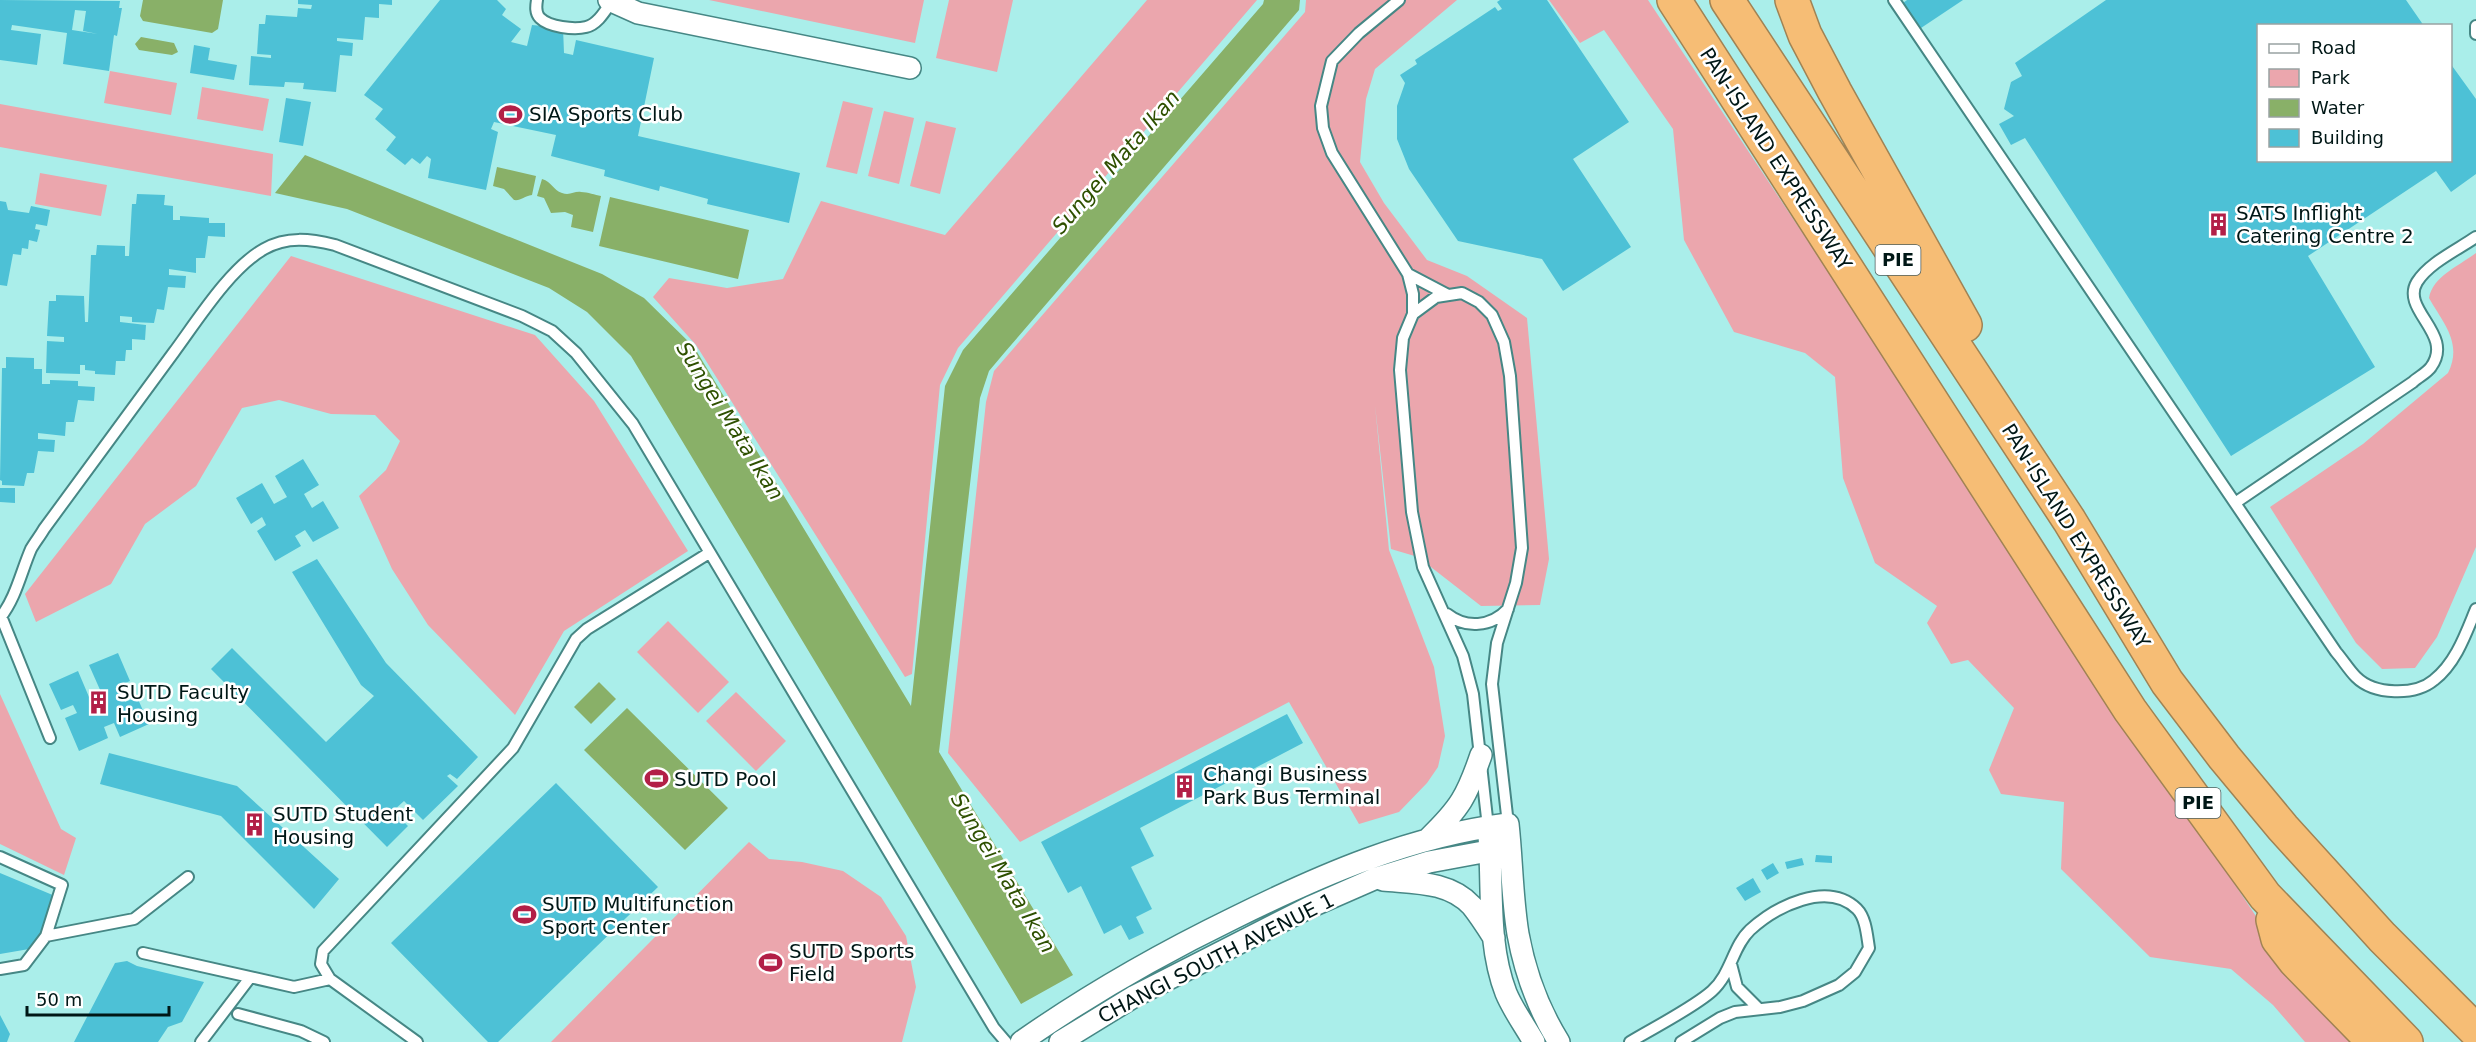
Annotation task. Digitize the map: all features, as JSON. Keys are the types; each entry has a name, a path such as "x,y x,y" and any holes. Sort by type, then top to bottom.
{"highway":[{"name":"PAN-ISLAND EXPRESSWAY","path":"1674,0 2130,711 2265,896 2406,1042"},
{"name":"PAN-ISLAND EXPRESSWAY","path":"1727,0 2069,520 2167,682 2224,757 2335,886 2476,1031"},
{"path":"1792,0 1805,35 1829,82 1974,340 2069,520"},
{"path":"2265,896 2278,939 2295,961 2374,1042"}],"street":[{"path":"610,1 638,13 910,68"},
{"path":"1429,838 1460,805 1470,789 1480,755"},
{"path":"1498,825 1500,848 1518,935 1535,993 1545,1019 1559,1042"},
{"name":"CHANGI SOUTH AVENUE 1","path":"1021,1042 1183,943 1302,884 1385,852 1429,838 1498,825"},
{"path":"1500,848 1494,938 1506,994 1534,1042"},
{"name":"CHANGI SOUTH AVENUE 1","path":"1060,1042 1163,981 1310,907 1374,879 1429,862 1500,848"},
{"name":"CHANGI SOUTH AVENUE 1","path":"1374,879 1432,884 1454,892 1471,906 1494,938"}],"lane":[{"path":"537,0 536,10 540,18 552,24 574,28 587,27 600,18 610,1"},
{"path":"1399,0 1359,33 1332,61 1321,106 1323,128 1332,153 1408,274 1413,294 1413,314 1403,338 1400,370 1412,512 1423,567 1463,656 1473,694 1480,755 1498,825"},
{"path":"1894,0 2336,652 2357,678 2373,688 2395,691 2417,688 2434,681 2449,664 2460,646 2476,609"},
{"path":"2476,26 2476,34"},
{"path":"2235,502 2413,382 2431,367 2436,354 2436,340 2431,328 2416,307 2414,297 2416,284 2425,272 2476,237"},
{"path":"50,738 1,617 15,591 32,548 243,264 265,249 286,241 308,239 346,249 522,316 552,331 576,353 633,424 994,1028 1006,1042"},
{"path":"1408,274 1448,295"},
{"path":"1413,314 1436,297 1462,293 1479,302 1492,315 1504,342 1510,376 1522,548 1516,583 1497,644 1492,684 1498,825"},
{"path":"417,1042 330,978 321,964 323,951 513,748 576,639 587,629 709,553"},
{"path":"1445,613 1456,621 1469,625 1494,621 1508,609"},
{"path":"0,857 62,885 46,936 24,965 0,969"},
{"path":"46,936 134,919 188,877"},
{"path":"1630,1042 1709,994 1722,981 1748,931 1770,915 1794,902 1816,897 1840,899 1858,910 1866,926 1869,948 1855,972 1839,985 1803,1002 1735,1012 1720,1018 1681,1042"},
{"path":"143,953 294,987 330,978"},
{"path":"1731,964 1737,987 1759,1009"},
{"path":"201,1042 249,978"},
{"path":"238,1014 301,1031 324,1042"}],"green space":[{"path":"709,0 924,0 915,43"},
{"path":"949,0 1013,0 997,72 936,58"},
{"path":"1147,0 1257,0 958,348 940,385 912,674 905,677 696,345 653,297 669,278 727,288 783,279 821,201 945,235"},
{"path":"1306,0 1457,0 1375,69 1366,99 1360,162 1384,203 1427,260 1467,276 1527,318 1549,559 1540,605 1481,606 1418,557 1391,549 1375,405 1389,550 1434,667 1445,736 1438,767 1427,783 1399,812 1359,824 1289,702 1020,842 948,753 986,402 994,371 1305,12"},
{"path":"1549,0 1648,0 2291,969 2366,1042 2305,1042 2273,1005 2231,969 2150,957 2061,869 2064,802 2001,794 1989,770 2014,708 1968,660 1951,664 1927,623 1937,606 1875,563 1843,478 1835,377 1805,353 1734,332 1684,240 1673,129 1604,30 1580,43"},
{"path":"110,71 177,83 171,115 104,103"},
{"path":"202,87 269,99 263,131 197,119"},
{"path":"843,101 873,108 857,174 826,167"},
{"path":"0,104 273,154 271,196 0,147"},
{"path":"884,111 914,118 899,184 868,176"},
{"path":"926,121 956,128 940,194 910,186"},
{"path":"40,173 107,185 101,216 35,204"},
{"path":"2476,253 2476,547 2437,637 2415,668 2382,669 2356,643 2270,507 2363,444 2448,373 2452,362 2452,343 2445,325 2429,298 2431,290 2441,278"},
{"path":"291,256 535,335 594,401 688,551 564,631 515,715 428,625 392,569 359,496 386,470 400,441 375,415 331,414 279,400 242,408 196,486 145,524 111,584 36,622 25,594"},
{"path":"668,621 729,682 698,713 637,652"},
{"path":"736,692 786,741 756,771 706,721"},
{"path":"0,694 61,829 76,838 64,875 0,844"},
{"name":"SUTD Sports Field","path":"749,842 769,859 802,862 843,871 881,897 906,936 916,987 902,1042 551,1042"}],"water":[{"path":"143,0 223,0 218,29 212,33 143,21 140,16"},
{"name":"Sungei Mata Ikan","path":"1264,0 1300,0 1299,10 989,371 980,398 939,752 1073,975 1021,1004 631,356 587,312 549,288 347,209 275,193 305,155 602,274 644,298 694,347 911,706 945,386 963,350 1263,4"},
{"path":"141,37 174,43 178,52 172,55 139,50 135,44"},
{"path":"497,167 536,176 532,195 514,200 504,189 493,186"},
{"path":"542,179 562,193 584,192 601,196 593,232 571,227 573,215 565,212 551,213 544,198 537,196"},
{"path":"610,197 749,230 738,279 599,246"},
{"path":"599,682 616,699 591,724 574,707"},
{"name":"SUTD Pool","path":"627,708 728,808 685,850 584,750"}],"building":[{"path":"0,0 120,1 119,8 122,8 117,36 114,35 109,71 63,64 67,33 12,25 11,30 41,34 37,65 0,60","holes":["75,10 86,11 83,31 98,34 72,30"]},
{"path":"298,0 392,0 392,5 379,4 379,18 365,17 363,40 337,38 337,41 353,43 352,56 340,55 336,92 303,89 304,83 285,82 284,87 249,85 251,56 271,58 271,55 257,54 259,24 265,24 266,15 297,17 298,8 311,9 312,5 298,4"},
{"name":"SIA Sports Club","path":"440,0 497,0 506,9 502,15 521,29 511,42 527,46 532,25 563,28 564,53 573,55 576,40 654,58 638,136 800,173 789,223 707,204 708,199 660,186 659,191 604,176 605,170 551,156 556,135 494,122 491,129 498,132 486,190 428,178 431,159 427,156 420,164 412,158 405,165 386,150 396,137 375,119 383,109 364,95"},
{"path":"1500,0 1547,0 1629,122 1573,159 1631,247 1563,291 1542,259 1458,241 1409,169 1397,139 1397,106 1405,83 1400,75 1417,64 1415,60 1495,7 1498,11 1502,9 1497,2"},
{"path":"1907,0 1963,0 1921,28 1903,3"},
{"name":"SATS Inflight Catering Centre 2","path":"2106,0 2406,0 2423,24 2257,24 2257,162 2452,162 2452,66 2476,99 2476,174 2451,192 2436,171 2308,256 2375,367 2231,456 2025,138 2011,145 1999,124 2014,116 2004,109 2011,82 2022,76 2015,63"},
{"path":"194,45 210,48 208,60 237,65 234,80 190,73"},
{"path":"286,98 311,102 303,146 279,142"},
{"path":"137,194 165,195 164,205 173,206 173,220 180,220 180,216 209,218 209,223 225,223 225,237 208,236 205,258 196,258 196,273 169,269 169,275 186,276 185,288 168,287 164,310 157,309 154,323 132,322 132,317 120,316 120,322 146,325 145,340 132,339 132,350 126,350 125,361 116,361 115,375 95,374 95,371 85,370 85,365 80,365 80,374 46,373 47,341 64,342 64,337 47,336 49,301 56,301 56,295 84,296 85,322 88,322 91,255 96,255 97,245 125,246 125,256 129,256 132,204 136,204"},
{"path":"0,201 6,202 8,210 29,213 31,206 50,210 47,226 36,224 35,229 40,230 37,242 29,240 28,249 22,248 21,255 13,254 7,286 0,285"},
{"path":"6,357 34,358 34,369 42,369 42,384 50,384 50,380 78,381 78,386 95,387 94,401 78,400 74,422 66,422 65,436 38,433 38,439 55,440 54,452 38,451 34,473 27,473 24,486 2,485 0,480 2,368 6,368"},
{"path":"303,459 319,485 304,494 312,508 323,501 339,528 313,542 305,530 295,536 301,546 275,561 257,531 266,525 262,517 251,524 236,498 262,483 274,504 287,497 275,476"},
{"path":"0,488 15,488 15,503 0,502"},
{"path":"317,559 386,663 478,757 457,779 450,774 447,776 458,786 423,820 404,801 393,811 408,826 387,847 211,669 232,648 326,742 374,696 361,685 292,572"},
{"name":"SUTD Faculty Housing","path":"118,653 130,681 118,686 125,702 137,697 149,724 120,737 114,723 104,727 108,738 79,751 65,718 77,713 73,705 61,710 49,684 78,671 89,697 101,692 89,665"},
{"name":"Changi Business Park Bus Terminal","path":"1287,714 1303,743 1140,828 1154,856 1131,867 1152,909 1136,917 1144,933 1129,940 1121,925 1104,934 1081,886 1068,893 1041,842"},
{"name":"SUTD Student Housing","path":"109,753 237,786 339,879 314,909 221,816 100,784"},
{"name":"SUTD Multifunction Sport Center","path":"556,783 658,887 498,1042 488,1042 391,943"},
{"path":"1816,855 1832,856 1832,863 1815,862"},
{"path":"1802,858 1804,865 1787,869 1785,862"},
{"path":"1773,863 1779,873 1767,880 1761,870"},
{"path":"0,873 55,896 35,948 0,954"},
{"path":"1753,878 1761,892 1745,901 1736,888"},
{"path":"127,961 137,966 204,982 182,1022 168,1027 158,1042 74,1042 115,963"},
{"path":"0,1015 10,1034 7,1042 0,1042"}],"place":[{"name":"SIA Sports Club","path":"511,114"},
{"name":"SATS Inflight Catering Centre 2","path":"2218,224"},
{"name":"SUTD Faculty Housing","path":"99,703"},
{"name":"SUTD Pool","path":"656,779"},
{"name":"Changi Business Park Bus Terminal","path":"1185,786"},
{"name":"SUTD Student Housing","path":"255,825"},
{"name":"SUTD Multifunction Sport Center","path":"524,915"},
{"name":"SUTD Sports Field","path":"771,962"}]}
